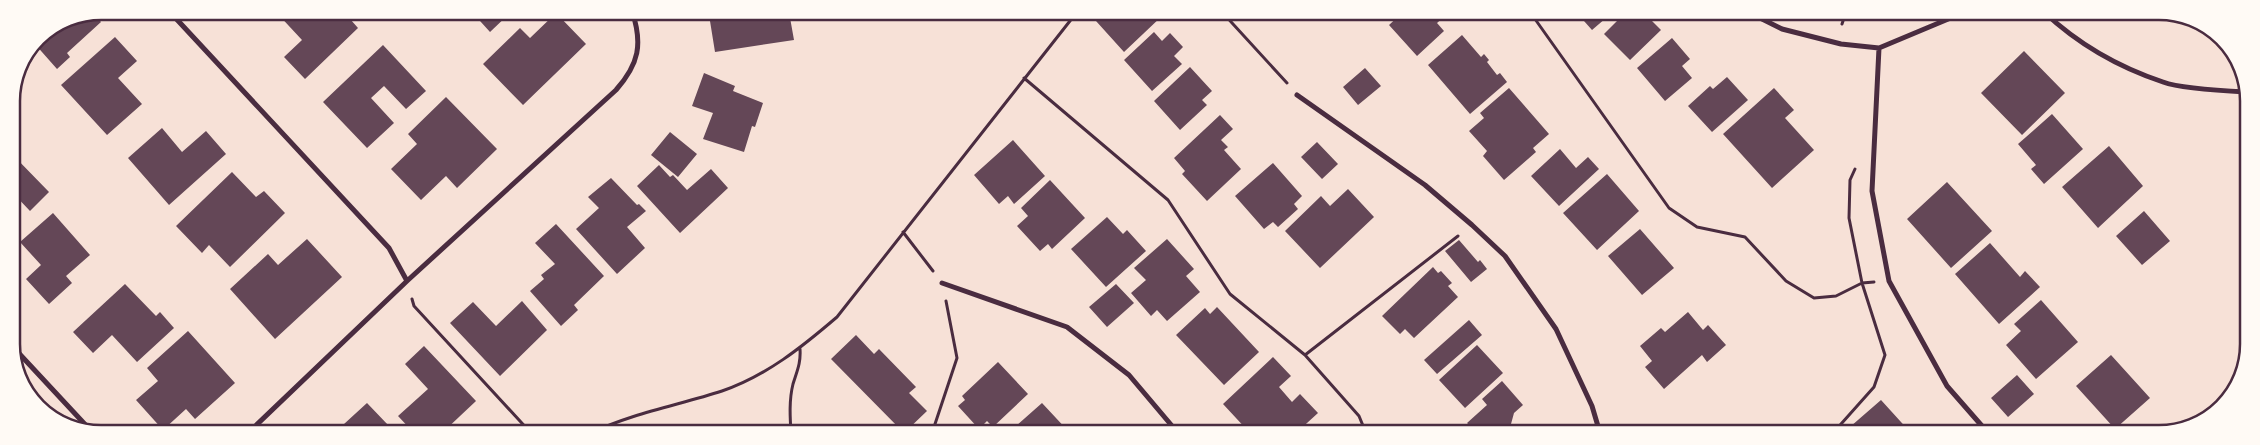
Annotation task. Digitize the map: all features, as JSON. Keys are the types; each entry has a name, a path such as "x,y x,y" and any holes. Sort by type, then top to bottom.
{"street":[{"path":"176,20 388,248 408,281"},
{"path":"256,425 408,281 616,90 628,76 637,54 639,43 634,20"},
{"path":"1764,20 1782,29 1841,44 1879,48 1946,20"},
{"path":"2054,20 2097,54 2164,83 2239,91"},
{"path":"1879,48 1872,191 1889,281 1947,386 1981,425"},
{"path":"1297,95 1425,185 1505,256 1556,329 1592,406 1598,425"},
{"path":"942,283 1067,327 1129,375 1171,425"},
{"path":"22,356 83,423"}],"path":[{"path":"611,425 724,390 764,372 800,349 837,317 1071,20"},
{"path":"1229,20 1297,95"},
{"path":"1536,20 1669,208 1698,226 1746,237 1786,281 1814,298 1836,296 1862,283 1889,281"},
{"path":"1842,24 1843,20"},
{"path":"1024,78 1168,200 1230,294 1305,356 1359,416 1363,425"},
{"path":"1841,425 1874,387 1884,355 1862,283 1849,218 1850,180 1860,159 1874,154"},
{"path":"1305,356 1472,225"},
{"path":"903,232 942,283 957,358 935,425"},
{"path":"408,281 414,306 524,425"},
{"path":"791,425 790,406 793,385 801,362 800,349"}],"building":[{"path":"99,20 101,22 67,53 70,57 57,69 40,49 44,44 70,26"},
{"path":"283,20 351,20 358,28 305,79 284,57 302,40"},
{"path":"479,20 503,20 490,32"},
{"path":"549,20 563,20 586,44 523,105 483,64 520,28 530,38"},
{"path":"790,20 794,40 715,52 710,21"},
{"path":"1097,20 1158,20 1124,52"},
{"path":"1394,20 1440,20 1437,23 1444,31 1417,56 1389,25"},
{"path":"1583,20 1604,20 1592,30"},
{"path":"1618,20 1651,20 1661,30 1630,60 1604,34"},
{"path":"1154,32 1162,41 1170,33 1183,47 1174,56 1182,64 1152,91 1124,60"},
{"path":"1462,35 1481,57 1484,54 1489,60 1487,62 1497,75 1500,73 1507,82 1470,114 1428,65"},
{"path":"115,37 137,61 118,78 142,104 107,135 61,85"},
{"path":"1672,38 1690,59 1682,66 1692,78 1665,101 1637,68"},
{"path":"383,45 426,91 406,109 384,86 371,98 394,123 367,148 323,102"},
{"path":"2024,51 2065,93 2022,135 1981,93"},
{"path":"1190,67 1212,91 1202,100 1207,105 1180,130 1154,101"},
{"path":"1365,68 1381,86 1358,105 1343,87"},
{"path":"704,73 735,86 733,91 763,103 755,127 752,126 744,152 703,139 713,113 692,106"},
{"path":"1727,77 1748,100 1712,132 1688,106 1710,86 1713,89"},
{"path":"1509,88 1549,134 1533,148 1536,152 1504,180 1483,156 1487,151 1469,131 1484,118 1480,113"},
{"path":"1774,88 1794,110 1785,118 1814,150 1772,188 1723,134"},
{"path":"446,97 497,149 457,188 446,176 421,200 391,169 417,144 408,134"},
{"path":"2052,114 2083,149 2044,184 2031,169 2036,165 2018,144"},
{"path":"1220,115 1233,129 1221,140 1228,147 1224,150 1241,169 1207,201 1182,174 1185,171 1174,158"},
{"path":"162,128 182,152 206,131 226,154 169,205 128,158"},
{"path":"670,132 697,154 678,177 651,155"},
{"path":"1013,140 1045,176 1014,204 1008,196 999,204 974,175"},
{"path":"1317,142 1338,164 1322,179 1301,157"},
{"path":"2109,146 2143,186 2098,228 2062,187"},
{"path":"1560,149 1576,168 1588,157 1599,169 1559,206 1531,176"},
{"path":"20,162 49,192 30,211 20,200"},
{"path":"1273,163 1302,196 1294,204 1298,209 1278,227 1273,222 1264,229 1235,196"},
{"path":"659,165 670,177 673,175 687,190 711,169 728,188 680,233 637,186"},
{"path":"232,172 256,197 264,191 285,213 230,267 209,245 202,253 176,226"},
{"path":"1607,174 1639,211 1597,250 1563,213"},
{"path":"611,178 637,205 639,204 646,211 627,227 645,248 617,274 576,229 599,208 588,197"},
{"path":"1050,180 1085,218 1052,249 1048,244 1040,251 1017,226 1028,216 1021,208"},
{"path":"1947,182 1992,231 1951,268 1907,219"},
{"path":"1348,189 1374,217 1320,268 1285,231 1321,196 1330,206"},
{"path":"2144,211 2170,241 2142,265 2116,236"},
{"path":"53,213 90,255 66,276 72,283 49,304 26,279 41,265 20,242"},
{"path":"1107,217 1123,234 1127,230 1146,251 1106,287 1071,249"},
{"path":"556,224 604,276 574,305 578,310 561,326 530,291 544,279 541,275 555,264 535,243"},
{"path":"1640,229 1674,268 1642,295 1608,256"},
{"path":"307,239 342,277 275,339 230,289 268,254 278,265"},
{"path":"1167,239 1194,269 1186,276 1200,292 1167,321 1157,310 1151,316 1131,293 1146,280 1134,268"},
{"path":"1459,240 1478,262 1480,260 1487,269 1471,282 1445,251"},
{"path":"1990,243 2020,277 2025,271 2040,287 1999,324 1955,274"},
{"path":"1433,267 1438,273 1441,271 1452,283 1448,286 1458,297 1414,338 1405,329 1400,334 1382,316"},
{"path":"125,284 156,316 160,312 174,328 137,362 112,335 93,353 73,332"},
{"path":"1116,284 1134,303 1107,327 1089,307"},
{"path":"2041,300 2078,342 2036,379 2006,345 2021,331 2014,324"},
{"path":"522,301 547,330 500,376 450,323 473,302 496,326"},
{"path":"1217,307 1259,352 1224,385 1176,335 1205,308 1210,314"},
{"path":"1688,312 1703,330 1708,325 1726,345 1707,362 1702,355 1664,389 1645,367 1652,361 1640,346 1661,328 1665,332"},
{"path":"1469,320 1482,335 1437,374 1424,360"},
{"path":"188,331 235,383 195,419 186,409 168,425 158,425 136,400 158,381 147,368"},
{"path":"856,335 874,354 879,349 916,387 909,393 927,411 912,425 896,425 831,359"},
{"path":"1477,345 1503,373 1465,408 1439,380"},
{"path":"424,346 476,401 450,425 406,425 398,416 428,389 405,364"},
{"path":"2111,355 2150,398 2120,425 2111,425 2076,386"},
{"path":"1273,357 1291,376 1279,387 1292,402 1300,394 1318,413 1305,425 1242,425 1223,404"},
{"path":"998,362 1028,394 995,425 991,425 987,421 983,425 975,425 958,406 965,400 962,396"},
{"path":"2017,375 2034,394 2008,417 1991,398"},
{"path":"1502,381 1523,405 1514,413 1510,425 1469,425 1467,423 1487,405 1482,399"},
{"path":"1881,400 1904,425 1852,425"},
{"path":"367,403 388,425 345,425"},
{"path":"1042,403 1063,425 1017,425"}]}
